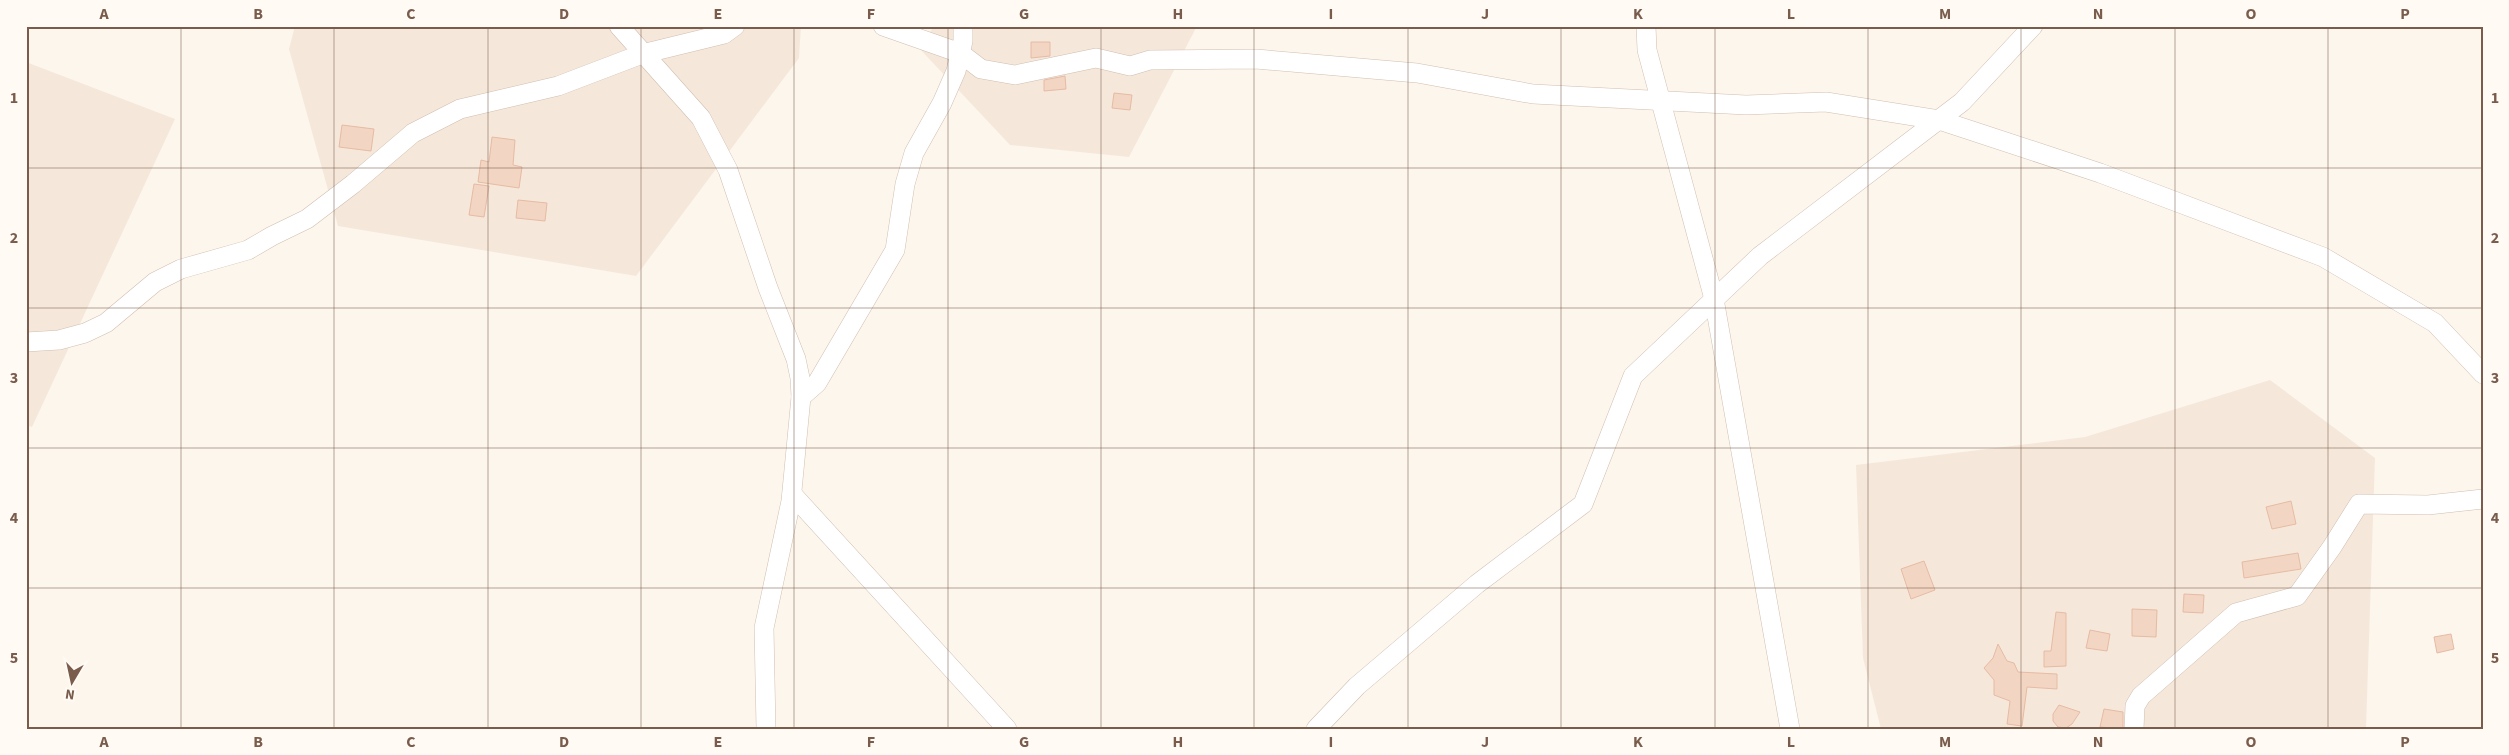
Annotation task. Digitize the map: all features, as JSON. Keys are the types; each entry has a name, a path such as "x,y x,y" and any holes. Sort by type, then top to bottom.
{"street":[{"path":"619,26 701,118 728,170 768,288 796,359 800,378 801,397 792,494 764,628 766,729"},
{"path":"26,342 60,340 85,333 106,323 155,282 181,269 248,250 307,219 338,196 413,133 429,123 460,109 558,86 642,54 724,34 735,26"},
{"path":"883,26 960,52 981,69 1015,75 1096,58 1130,66 1150,60 1256,59 1418,73 1533,94 1661,99 1746,105 1826,102 1939,120 2100,173 2323,257 2435,323 2483,374"},
{"path":"801,397 817,383 895,250 905,184 914,153 942,103 956,72 963,26"},
{"path":"1646,26 1647,50 1714,299 1790,729"},
{"path":"1316,729 1357,686 1477,584 1583,504 1633,376 1760,256 1962,102 2033,26"},
{"path":"792,494 1007,729"},
{"path":"2134,729 2135,706 2141,696 2236,613 2297,596 2332,547 2359,504 2428,505 2483,499"}],"shaded area":[{"path":"295,26 801,26 799,58 636,276 338,226 289,49"},
{"path":"934,26 1197,26 1129,157 1010,145 919,48"},
{"path":"26,62 175,119 32,427 26,425"},
{"path":"2270,380 2375,458 2366,729 1881,729 1863,658 1856,465 2085,437"}],"building":[{"path":"1031,42 1050,42 1050,56 1031,58"},
{"path":"1065,76 1066,89 1044,91 1044,80"},
{"path":"1114,93 1132,95 1130,110 1112,108"},
{"path":"342,125 374,129 371,151 339,147"},
{"path":"492,137 515,140 513,165 522,167 519,188 478,182 481,160 489,162"},
{"path":"474,184 489,186 484,217 469,215"},
{"path":"518,200 547,203 545,221 516,218"},
{"path":"2291,501 2296,524 2272,529 2266,507"},
{"path":"2298,553 2301,569 2244,578 2242,562"},
{"path":"1924,561 1935,590 1911,599 1901,569"},
{"path":"2184,594 2204,595 2203,613 2183,612"},
{"path":"2132,609 2157,610 2156,637 2132,636"},
{"path":"2056,612 2066,613 2066,666 2044,667 2044,651 2051,651"},
{"path":"2090,630 2110,634 2107,651 2086,648"},
{"path":"2451,634 2454,649 2437,653 2434,637"},
{"path":"1998,644 2007,661 2014,663 2018,672 2057,674 2057,689 2027,687 2022,726 2007,724 2010,701 1994,695 1994,680 1984,668 1993,658"},
{"path":"2059,705 2080,712 2072,724 2066,728 2058,727 2053,721 2053,714"},
{"path":"2104,709 2123,712 2123,729 2100,727"}]}
